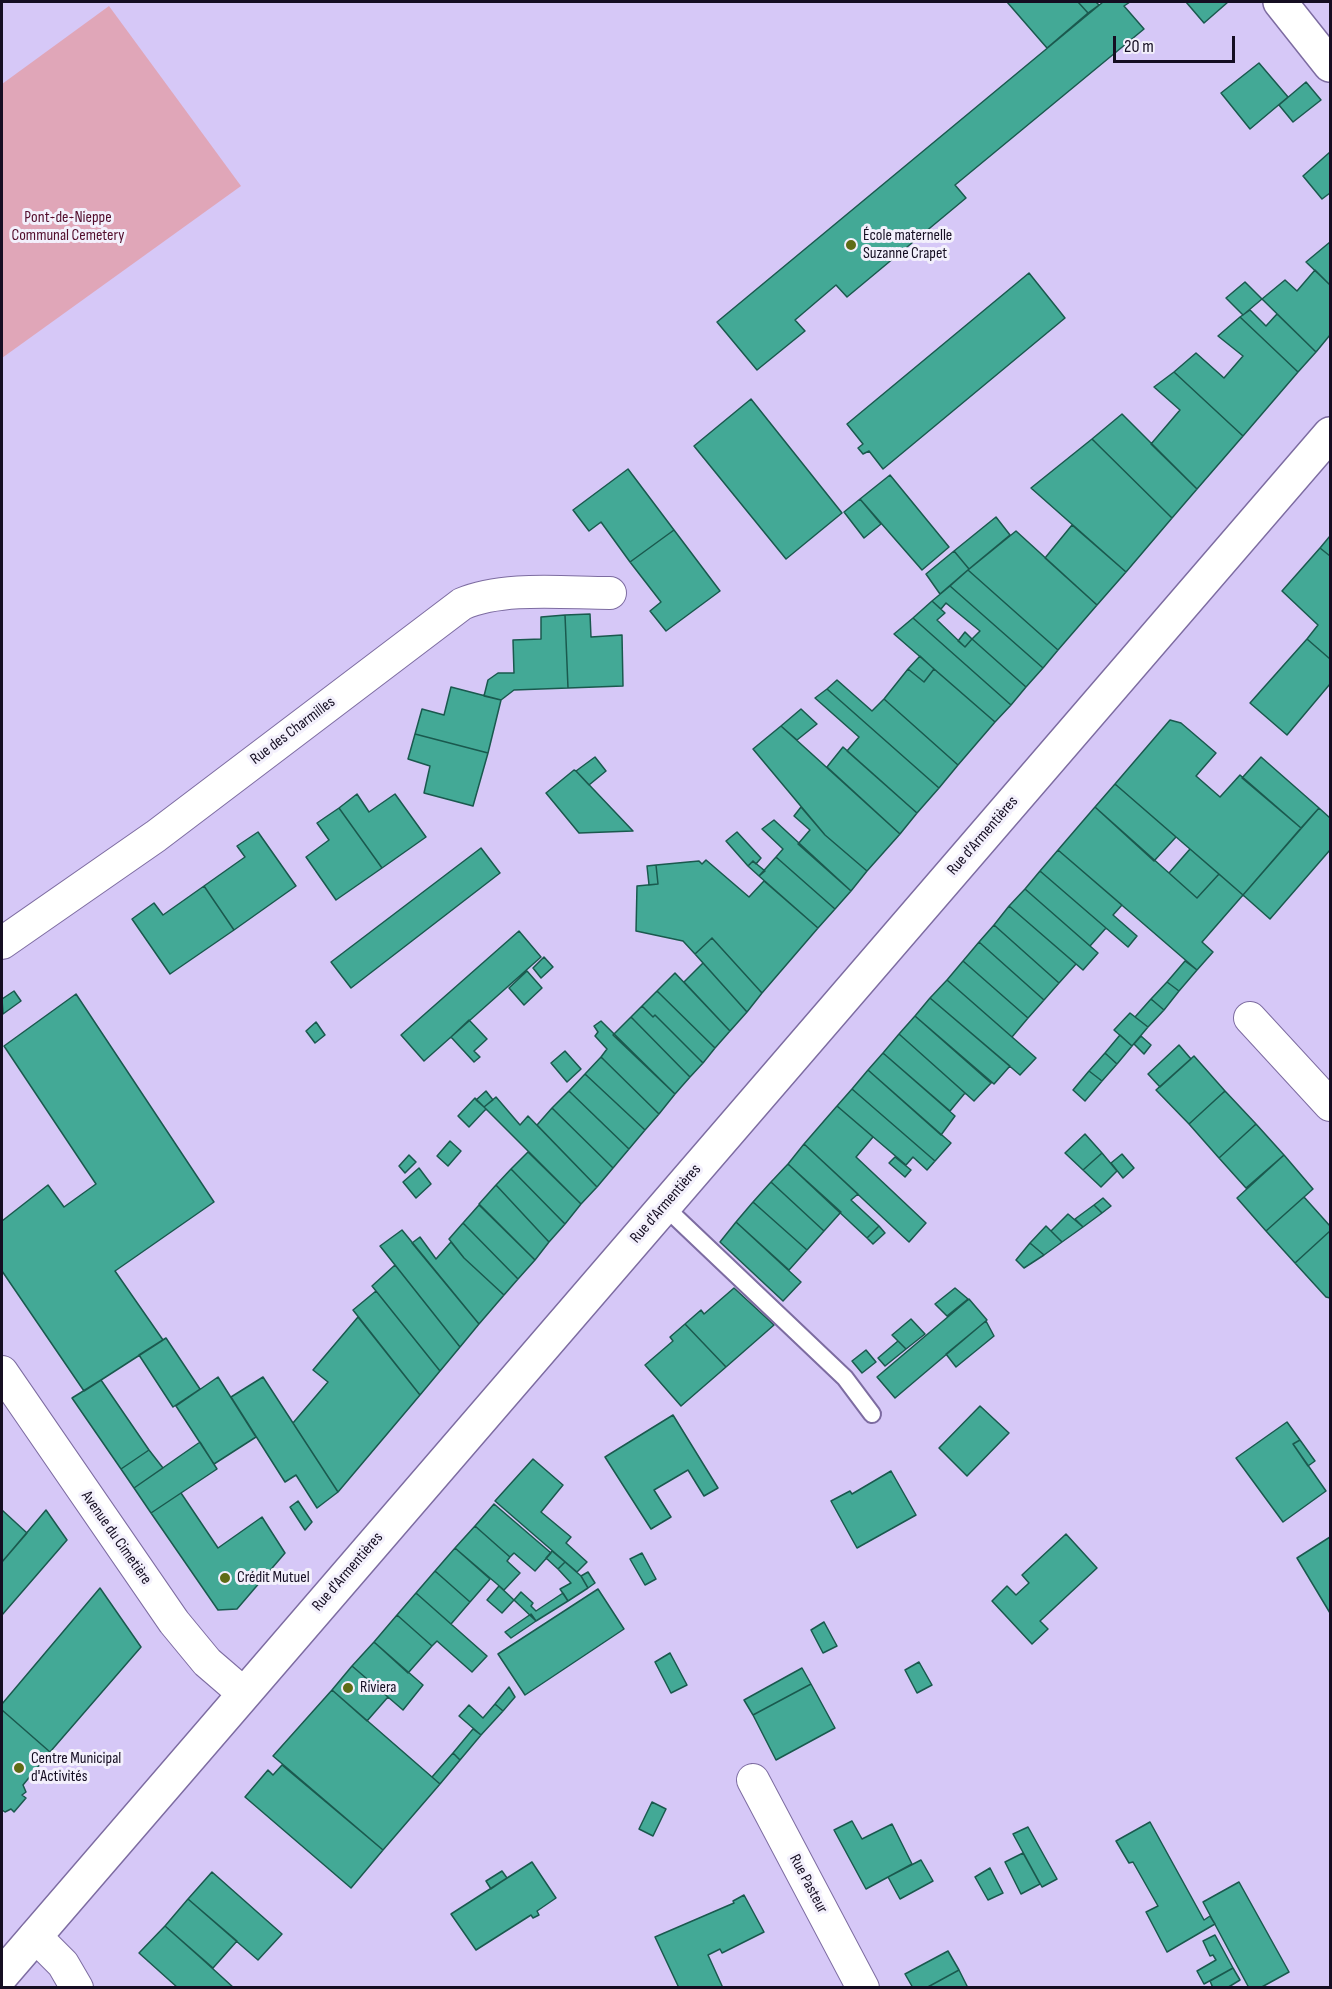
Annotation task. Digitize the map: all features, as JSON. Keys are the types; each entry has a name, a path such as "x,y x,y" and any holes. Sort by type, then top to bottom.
{"main road":[{"path":"1280,2 1330,65"},
{"name":"Rue d'Armentières","path":"2,1975 1330,434"}],"street":[{"name":"Rue des Charmilles","path":"2,943 156,836 462,604 475,599 503,595 610,593"},
{"path":"1251,1018 1330,1105"},
{"name":"Avenue du Cimetière","path":"2,1372 174,1622 207,1662 243,1693"},
{"name":"Rue Pasteur","path":"753,1780 863,1988"},
{"path":"35,1936 63,1965 77,1988"}],"lane":[{"path":"664,1206 845,1378 872,1414"}],"green space":[{"name":"Pont-de-Nieppe Communal Cemetery","path":"109,6 241,186 2,358 2,84"}],"building":[{"path":"1007,2 1078,2 1088,13 1047,48"},
{"path":"1078,2 1096,2 1099,5 1088,13"},
{"path":"1103,2 1130,2 1124,6 1144,29 955,185 966,198 847,297 836,285 795,320 805,331 757,370 717,322"},
{"path":"1186,2 1228,2 1204,23"},
{"path":"1259,63 1288,97 1250,129 1221,93"},
{"path":"1306,82 1321,100 1293,122 1279,105"},
{"path":"1330,152 1330,193 1322,199 1303,176"},
{"path":"1330,242 1330,285 1306,262"},
{"path":"1315,270 1330,285 1330,335 1316,352 1262,299 1285,280 1297,291"},
{"path":"1029,273 1065,318 883,469 869,451 863,454 858,448 863,444 847,424"},
{"path":"1245,282 1262,299 1243,315 1226,298"},
{"path":"1250,310 1266,326 1277,314 1316,352 1298,372 1240,317"},
{"path":"1240,317 1298,372 1243,436 1174,372 1196,353 1224,378 1243,356 1218,336"},
{"path":"1174,372 1243,436 1197,489 1151,444 1180,410 1154,387"},
{"path":"751,399 842,513 786,559 694,446"},
{"path":"1122,414 1197,489 1172,518 1092,439"},
{"path":"1092,439 1172,518 1126,572 1031,488"},
{"path":"628,469 674,530 630,562 601,522 589,531 573,510"},
{"path":"890,475 949,547 922,570 860,499"},
{"path":"860,499 881,524 864,538 844,512"},
{"path":"996,517 1010,535 969,569 954,551"},
{"path":"1072,525 1126,572 1097,605 1045,558"},
{"path":"674,530 720,591 666,631 650,611 661,602 630,562"},
{"path":"1016,531 1097,605 1058,650 968,570"},
{"path":"1330,536 1330,556 1320,548"},
{"path":"1320,548 1330,556 1330,659 1307,639 1318,625 1282,591"},
{"path":"954,551 969,569 940,594 926,574"},
{"path":"968,570 1058,650 1043,668 950,586"},
{"path":"950,586 1043,668 1026,687 972,639 980,631 946,603 941,609 932,601"},
{"path":"932,601 945,613 937,620 965,647 972,639 1026,687 1011,705 913,618"},
{"path":"590,614 591,637 622,635 623,686 568,688 565,615"},
{"path":"565,615 568,688 514,690 501,700 484,696 488,680 498,673 514,673 513,640 541,639 541,617"},
{"path":"913,618 1011,705 995,722 894,634"},
{"path":"965,632 972,639 965,647 958,641"},
{"path":"1307,639 1330,659 1330,684 1287,735 1250,703"},
{"path":"920,656 934,669 924,682 908,669"},
{"path":"908,669 924,682 934,669 995,722 958,765 884,699"},
{"path":"837,680 872,711 884,699 958,765 939,788 827,689"},
{"path":"451,687 501,700 488,753 415,734 422,709 444,715"},
{"path":"827,689 939,788 917,813 847,751 859,737 815,698"},
{"path":"801,709 817,724 797,740 781,726"},
{"path":"1170,720 1181,723 1216,753 1196,776 1220,797 1240,775 1301,828 1243,895 1115,784"},
{"path":"781,726 900,834 867,871 825,835 753,749"},
{"path":"415,734 488,753 473,806 424,793 430,766 408,759"},
{"path":"843,747 917,813 900,834 827,767"},
{"path":"595,757 606,771 589,785 576,771"},
{"path":"1261,757 1319,808 1301,828 1242,778"},
{"path":"574,770 633,831 579,833 546,793"},
{"path":"1115,784 1176,837 1154,861 1095,807"},
{"path":"357,794 369,812 395,794 426,837 382,868 339,808"},
{"path":"801,807 825,835 867,871 851,891 798,844 810,830 794,816"},
{"path":"1095,807 1197,898 1219,874 1243,895 1202,942 1213,952 1197,970 1058,850"},
{"path":"339,808 382,868 336,900 306,857 329,840 317,823"},
{"path":"1319,808 1330,818 1330,850 1270,919 1243,895"},
{"path":"774,820 851,891 835,909 776,857 783,849 762,829"},
{"path":"258,832 296,886 234,930 204,886 245,857 237,846"},
{"path":"737,832 761,858 756,864 753,861 748,866 726,841"},
{"path":"481,848 500,873 351,988 331,962"},
{"path":"1190,849 1219,874 1197,898 1169,873"},
{"path":"1058,850 1122,905 1113,915 1137,936 1128,947 1040,871"},
{"path":"776,857 835,909 818,928 759,876"},
{"path":"706,860 749,897 764,881 818,928 762,993 712,938 695,954 683,941 636,931 637,886 658,884 656,865 699,861 702,864"},
{"path":"753,861 765,871 759,876 748,866"},
{"path":"656,865 658,884 649,885 647,866"},
{"path":"1040,871 1106,928 1090,946 1025,889"},
{"path":"204,886 234,930 170,974 132,919 154,903 163,915"},
{"path":"1025,889 1098,953 1083,970 1009,906"},
{"path":"1009,906 1076,964 1059,983 994,925"},
{"path":"994,925 1059,983 1044,1000 979,942"},
{"path":"519,931 541,957 424,1061 401,1035"},
{"path":"712,938 762,993 747,1012 695,954"},
{"path":"979,942 1044,1000 1028,1018 963,961"},
{"path":"544,957 553,967 541,978 533,968"},
{"path":"963,961 1028,1018 1012,1037 947,980"},
{"path":"1185,961 1197,970 1179,991 1167,982"},
{"path":"703,963 747,1012 730,1031 684,982"},
{"path":"527,971 542,988 524,1005 509,988"},
{"path":"675,973 730,1031 715,1048 657,991"},
{"path":"947,980 1036,1058 1020,1075 930,998"},
{"path":"1167,982 1179,991 1164,1010 1151,999"},
{"path":"14,991 21,1001 3,1014 2,999"},
{"path":"657,991 715,1048 703,1063 655,1015 653,1017 642,1006"},
{"path":"76,994 214,1202 115,1271 163,1340 84,1391 2,1271 2,1221 48,1185 64,1207 96,1184 4,1046"},
{"path":"930,998 1010,1066 994,1084 915,1016"},
{"path":"1151,999 1164,1010 1148,1027 1135,1017"},
{"path":"642,1006 653,1017 655,1015 703,1063 690,1077 631,1017"},
{"path":"1130,1013 1148,1027 1132,1046 1114,1030"},
{"path":"915,1016 991,1083 974,1101 899,1034"},
{"path":"631,1017 690,1077 675,1094 613,1035"},
{"path":"469,1020 487,1039 474,1051 480,1057 474,1062 451,1037"},
{"path":"601,1021 675,1094 659,1114 601,1057 607,1049 595,1036 598,1032 594,1026"},
{"path":"316,1022 325,1035 315,1043 306,1031"},
{"path":"899,1034 965,1093 950,1111 883,1053"},
{"path":"1120,1035 1132,1046 1117,1064 1105,1053"},
{"path":"1141,1036 1151,1045 1144,1054 1134,1044"},
{"path":"1179,1045 1191,1059 1160,1087 1148,1074"},
{"path":"565,1051 581,1069 567,1082 551,1063"},
{"path":"883,1053 955,1116 941,1135 868,1070"},
{"path":"1105,1053 1117,1064 1102,1081 1089,1071"},
{"path":"1194,1056 1225,1091 1189,1124 1156,1090"},
{"path":"601,1057 659,1114 645,1130 585,1074"},
{"path":"868,1070 951,1143 935,1161 852,1089"},
{"path":"1089,1071 1102,1081 1085,1101 1073,1090"},
{"path":"585,1074 645,1130 629,1149 569,1091"},
{"path":"852,1089 935,1161 927,1170 913,1157 906,1165 837,1106"},
{"path":"486,1091 493,1100 484,1107 476,1100"},
{"path":"569,1091 629,1149 613,1168 552,1108"},
{"path":"1225,1091 1256,1124 1219,1158 1189,1124"},
{"path":"496,1097 520,1125 528,1116 597,1187 581,1204 484,1107"},
{"path":"475,1098 486,1109 469,1127 458,1116"},
{"path":"837,1106 873,1137 856,1157 926,1223 909,1242 804,1144"},
{"path":"552,1108 613,1168 597,1187 537,1125"},
{"path":"1256,1124 1284,1155 1246,1188 1219,1158"},
{"path":"1085,1134 1102,1153 1083,1170 1065,1153"},
{"path":"450,1141 461,1151 448,1166 437,1156"},
{"path":"804,1144 858,1194 851,1200 879,1226 867,1238 788,1164"},
{"path":"528,1152 581,1204 565,1224 511,1169"},
{"path":"1102,1153 1117,1171 1101,1187 1083,1170"},
{"path":"1122,1154 1134,1168 1123,1178 1111,1163"},
{"path":"409,1155 416,1162 405,1173 399,1166"},
{"path":"1284,1155 1313,1189 1266,1231 1237,1198"},
{"path":"895,1157 911,1170 905,1177 889,1163"},
{"path":"788,1164 841,1212 824,1231 771,1182"},
{"path":"419,1168 431,1184 416,1198 403,1182"},
{"path":"511,1169 565,1224 549,1242 496,1185"},
{"path":"771,1182 824,1231 807,1250 753,1202"},
{"path":"496,1185 549,1242 535,1260 479,1204"},
{"path":"1304,1197 1330,1226 1330,1231 1295,1263 1266,1231"},
{"path":"1103,1198 1111,1206 1102,1213 1094,1205"},
{"path":"753,1202 807,1250 789,1270 736,1222"},
{"path":"479,1205 535,1260 518,1279 463,1223"},
{"path":"1094,1205 1102,1213 1083,1227 1075,1219"},
{"path":"1068,1214 1083,1227 1062,1242 1051,1231"},
{"path":"736,1222 801,1282 783,1301 720,1242"},
{"path":"463,1223 518,1279 504,1295 464,1258 449,1239"},
{"path":"879,1226 885,1233 873,1244 867,1238"},
{"path":"1046,1226 1062,1242 1044,1255 1030,1243"},
{"path":"402,1230 479,1324 460,1347 380,1246"},
{"path":"1330,1231 1330,1298 1326,1297 1295,1263"},
{"path":"420,1237 436,1259 451,1242 464,1258 504,1295 479,1324 412,1243"},
{"path":"1030,1243 1044,1255 1024,1268 1016,1260"},
{"path":"395,1265 460,1347 440,1371 372,1286"},
{"path":"734,1288 774,1325 726,1367 685,1324 701,1310 704,1314"},
{"path":"955,1288 968,1299 947,1316 935,1304"},
{"path":"376,1291 440,1371 420,1395 353,1310"},
{"path":"969,1299 987,1320 895,1398 877,1377"},
{"path":"358,1317 420,1395 338,1492 293,1423 328,1382 313,1370"},
{"path":"911,1319 925,1334 906,1349 892,1335"},
{"path":"986,1321 994,1336 956,1367 946,1354"},
{"path":"685,1324 726,1367 681,1406 645,1365 673,1341 670,1337"},
{"path":"166,1338 200,1389 173,1407 139,1355"},
{"path":"898,1341 906,1349 885,1366 878,1358"},
{"path":"866,1350 876,1362 862,1373 852,1361"},
{"path":"218,1377 256,1437 214,1464 176,1406"},
{"path":"263,1377 338,1492 317,1508 296,1475 285,1482 231,1397"},
{"path":"101,1380 149,1450 121,1469 72,1398"},
{"path":"980,1406 1009,1433 967,1476 939,1448"},
{"path":"673,1415 718,1488 704,1496 688,1470 654,1490 671,1517 651,1529 605,1457"},
{"path":"1287,1422 1300,1440 1293,1444 1326,1491 1283,1522 1236,1458"},
{"path":"1300,1440 1315,1461 1308,1466 1293,1444"},
{"path":"200,1442 217,1469 151,1513 134,1488"},
{"path":"149,1450 163,1468 134,1488 121,1469"},
{"path":"533,1459 563,1485 541,1512 571,1537 566,1543 587,1562 577,1572 495,1501"},
{"path":"891,1471 916,1515 857,1548 831,1501 850,1491 852,1494"},
{"path":"181,1493 218,1548 262,1517 285,1553 237,1609 218,1610 151,1513"},
{"path":"298,1501 312,1522 305,1530 290,1507"},
{"path":"494,1504 551,1553 535,1571 514,1553 510,1557 475,1526"},
{"path":"2,1510 27,1533 2,1562"},
{"path":"46,1510 67,1540 2,1615 2,1562"},
{"path":"475,1526 510,1557 507,1561 520,1573 504,1590 455,1548"},
{"path":"1066,1534 1097,1568 1040,1621 1048,1629 1032,1644 992,1601 1007,1586 1016,1595 1029,1583 1022,1575"},
{"path":"1330,1537 1330,1613 1297,1558"},
{"path":"455,1548 490,1579 470,1602 435,1571"},
{"path":"552,1551 565,1562 558,1569 546,1558"},
{"path":"642,1553 656,1579 645,1585 630,1559"},
{"path":"565,1562 581,1576 588,1588 568,1601 560,1589 571,1583 558,1569"},
{"path":"435,1571 470,1602 451,1624 416,1593"},
{"path":"588,1572 595,1583 588,1588 581,1576"},
{"path":"499,1586 514,1600 502,1613 487,1600"},
{"path":"100,1588 141,1647 50,1752 2,1710 2,1704"},
{"path":"598,1589 624,1629 525,1695 498,1654"},
{"path":"521,1592 533,1603 531,1606 536,1611 563,1593 568,1601 536,1621 514,1600"},
{"path":"416,1593 487,1656 472,1672 437,1641 432,1646 397,1615"},
{"path":"531,1614 536,1621 511,1638 505,1632"},
{"path":"397,1615 432,1646 408,1673 374,1642"},
{"path":"824,1622 837,1646 823,1653 811,1630"},
{"path":"374,1642 423,1685 403,1710 352,1666"},
{"path":"670,1653 687,1685 671,1693 655,1662"},
{"path":"919,1662 932,1685 917,1693 905,1670"},
{"path":"352,1666 388,1697 367,1721 332,1690"},
{"path":"802,1668 811,1684 753,1715 744,1700"},
{"path":"811,1684 835,1728 776,1760 753,1715"},
{"path":"509,1687 515,1697 503,1711 495,1704"},
{"path":"332,1690 440,1784 383,1850 273,1756"},
{"path":"495,1704 503,1711 481,1735 459,1716 469,1705 483,1718"},
{"name":"Centre Municipal d'Activités","path":"2,1710 50,1752 23,1785 26,1792 22,1795 26,1798 14,1812 11,1809 5,1812 2,1810"},
{"path":"473,1729 481,1735 460,1760 453,1753"},
{"path":"453,1753 460,1760 440,1784 432,1777"},
{"path":"282,1765 383,1850 351,1888 245,1797 268,1770 273,1775"},
{"path":"652,1802 666,1809 653,1836 639,1829"},
{"path":"852,1821 862,1839 892,1824 912,1864 866,1889 834,1830"},
{"path":"1150,1822 1204,1920 1210,1916 1215,1924 1167,1952 1146,1912 1158,1906 1133,1862 1129,1863 1116,1841"},
{"path":"1028,1827 1057,1879 1042,1887 1013,1834"},
{"path":"1023,1853 1040,1884 1021,1894 1005,1862"},
{"path":"921,1860 933,1881 900,1899 888,1877"},
{"path":"532,1862 556,1898 537,1911 539,1915 533,1918 531,1915 476,1950 451,1914"},
{"path":"990,1868 1003,1893 988,1900 975,1877"},
{"path":"502,1871 507,1878 491,1889 486,1881"},
{"path":"212,1872 282,1934 258,1960 188,1899"},
{"path":"1239,1882 1289,1972 1260,1988 1249,1988 1203,1902"},
{"path":"744,1895 764,1932 722,1953 720,1949 708,1955 723,1988 679,1988 655,1937 734,1903 733,1901"},
{"path":"188,1899 237,1941 213,1968 165,1926"},
{"path":"165,1926 234,1988 178,1988 139,1953"},
{"path":"1215,1935 1233,1968 1204,1984 1197,1971 1216,1960 1213,1955 1210,1956 1203,1941"},
{"path":"948,1951 959,1970 926,1988 913,1988 905,1974"},
{"path":"1233,1968 1240,1980 1227,1988 1213,1988 1210,1981"},
{"path":"959,1970 968,1988 926,1988"}],"place":[{"name":"École maternelle Suzanne Crapet","path":"851,245"},
{"name":"Crédit Mutuel","path":"225,1578"},
{"name":"Riviera","path":"348,1688"},
{"name":"Centre Municipal d'Activités","path":"19,1768"}]}
